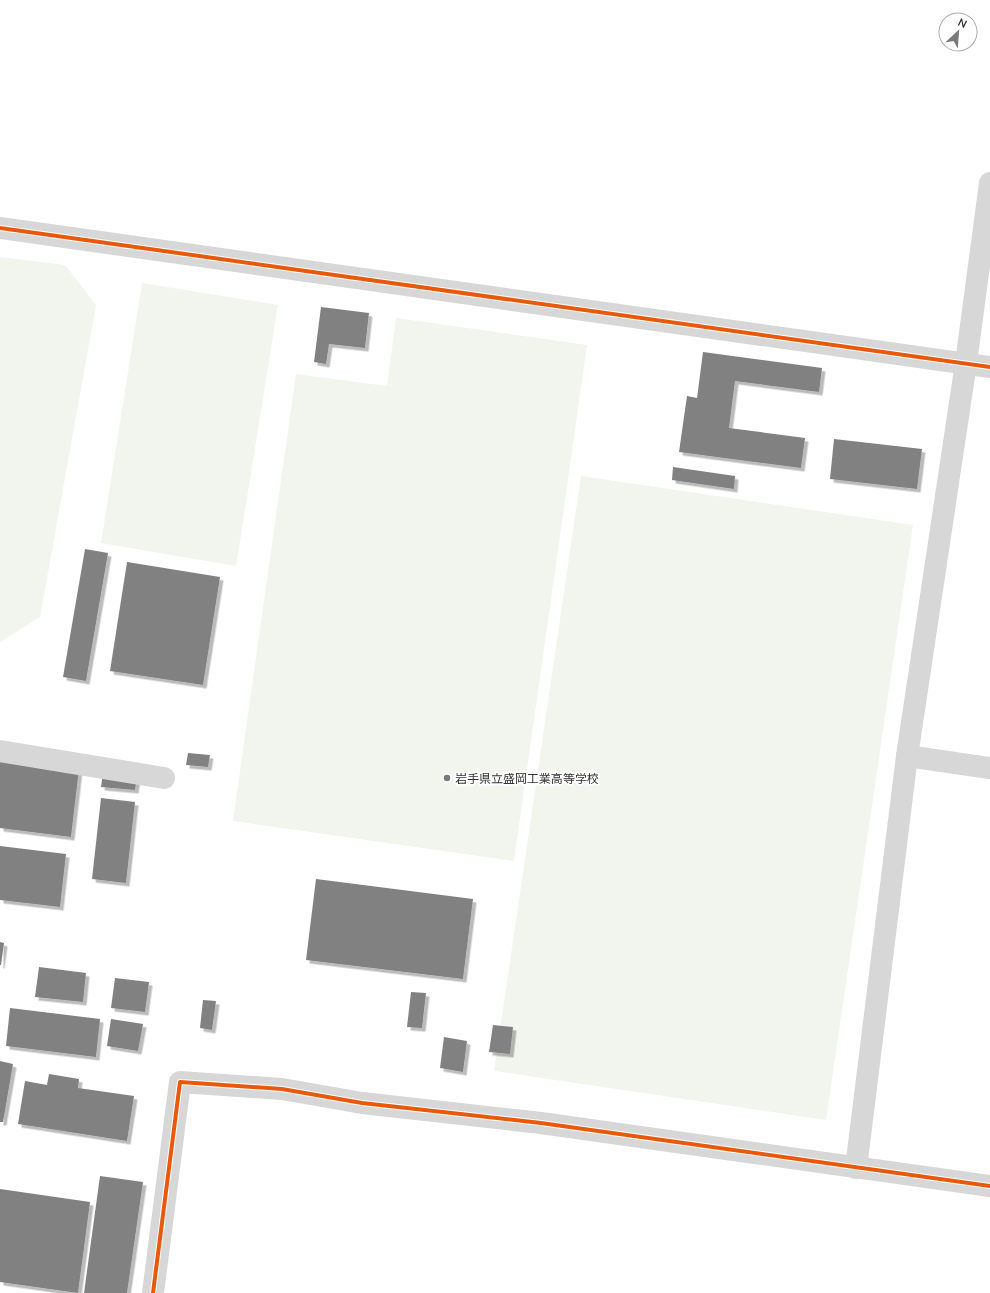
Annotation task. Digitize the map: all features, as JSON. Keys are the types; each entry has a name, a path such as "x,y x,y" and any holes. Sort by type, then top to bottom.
{"street":[{"path":"856,1168 907,756 966,363 990,183"},
{"path":"0,228 990,367"},
{"path":"0,751 164,778"},
{"path":"907,756 990,768"},
{"path":"153,1293 180,1082 282,1089 362,1103 541,1124 990,1186"}],"shaded area":[{"path":"0,257 65,265 96,305 40,617 0,642"},
{"path":"142,283 278,305 236,566 101,543"},
{"path":"396,318 587,345 514,861 233,821 296,374 387,386"},
{"path":"581,476 913,525 826,1120 494,1071"}],"building":[{"path":"321,307 369,313 365,348 329,344 326,364 314,362"},
{"path":"703,352 822,368 819,392 735,381 729,428 805,438 801,468 679,452 687,396 697,398"},
{"path":"834,439 922,449 917,489 830,479"},
{"path":"673,467 735,476 734,489 672,480"},
{"path":"85,549 108,553 86,681 63,677"},
{"path":"127,562 220,577 203,685 110,671"},
{"path":"188,753 210,755 208,767 186,765"},
{"path":"0,758 79,769 71,837 0,828"},
{"path":"103,773 137,777 135,790 101,787"},
{"path":"101,798 135,802 126,883 92,879"},
{"path":"0,846 66,854 60,907 0,900"},
{"path":"316,879 473,899 463,979 306,960"},
{"path":"0,942 4,943 1,965 0,965"},
{"path":"39,967 86,973 83,1002 35,997"},
{"path":"115,978 149,982 145,1012 111,1008"},
{"path":"411,992 426,993 422,1028 407,1027"},
{"path":"203,1000 216,1001 212,1030 200,1028"},
{"path":"10,1008 100,1019 96,1057 6,1046"},
{"path":"111,1019 143,1024 138,1051 107,1046"},
{"path":"493,1025 513,1027 510,1054 489,1052"},
{"path":"444,1037 467,1041 463,1072 440,1068"},
{"path":"0,1061 13,1064 3,1122 0,1122"},
{"path":"49,1074 79,1079 78,1088 134,1096 127,1141 18,1124 25,1081 47,1085"},
{"path":"100,1176 143,1182 127,1293 84,1293"},
{"path":"0,1189 90,1202 78,1293 0,1282"}],"cycle path":[{"path":"0,228 990,367"},
{"path":"153,1293 180,1082 282,1089 362,1103 541,1123 990,1186"}],"place":[{"name":"岩手県立盛岡工業高等学校","path":"447,778"}]}
